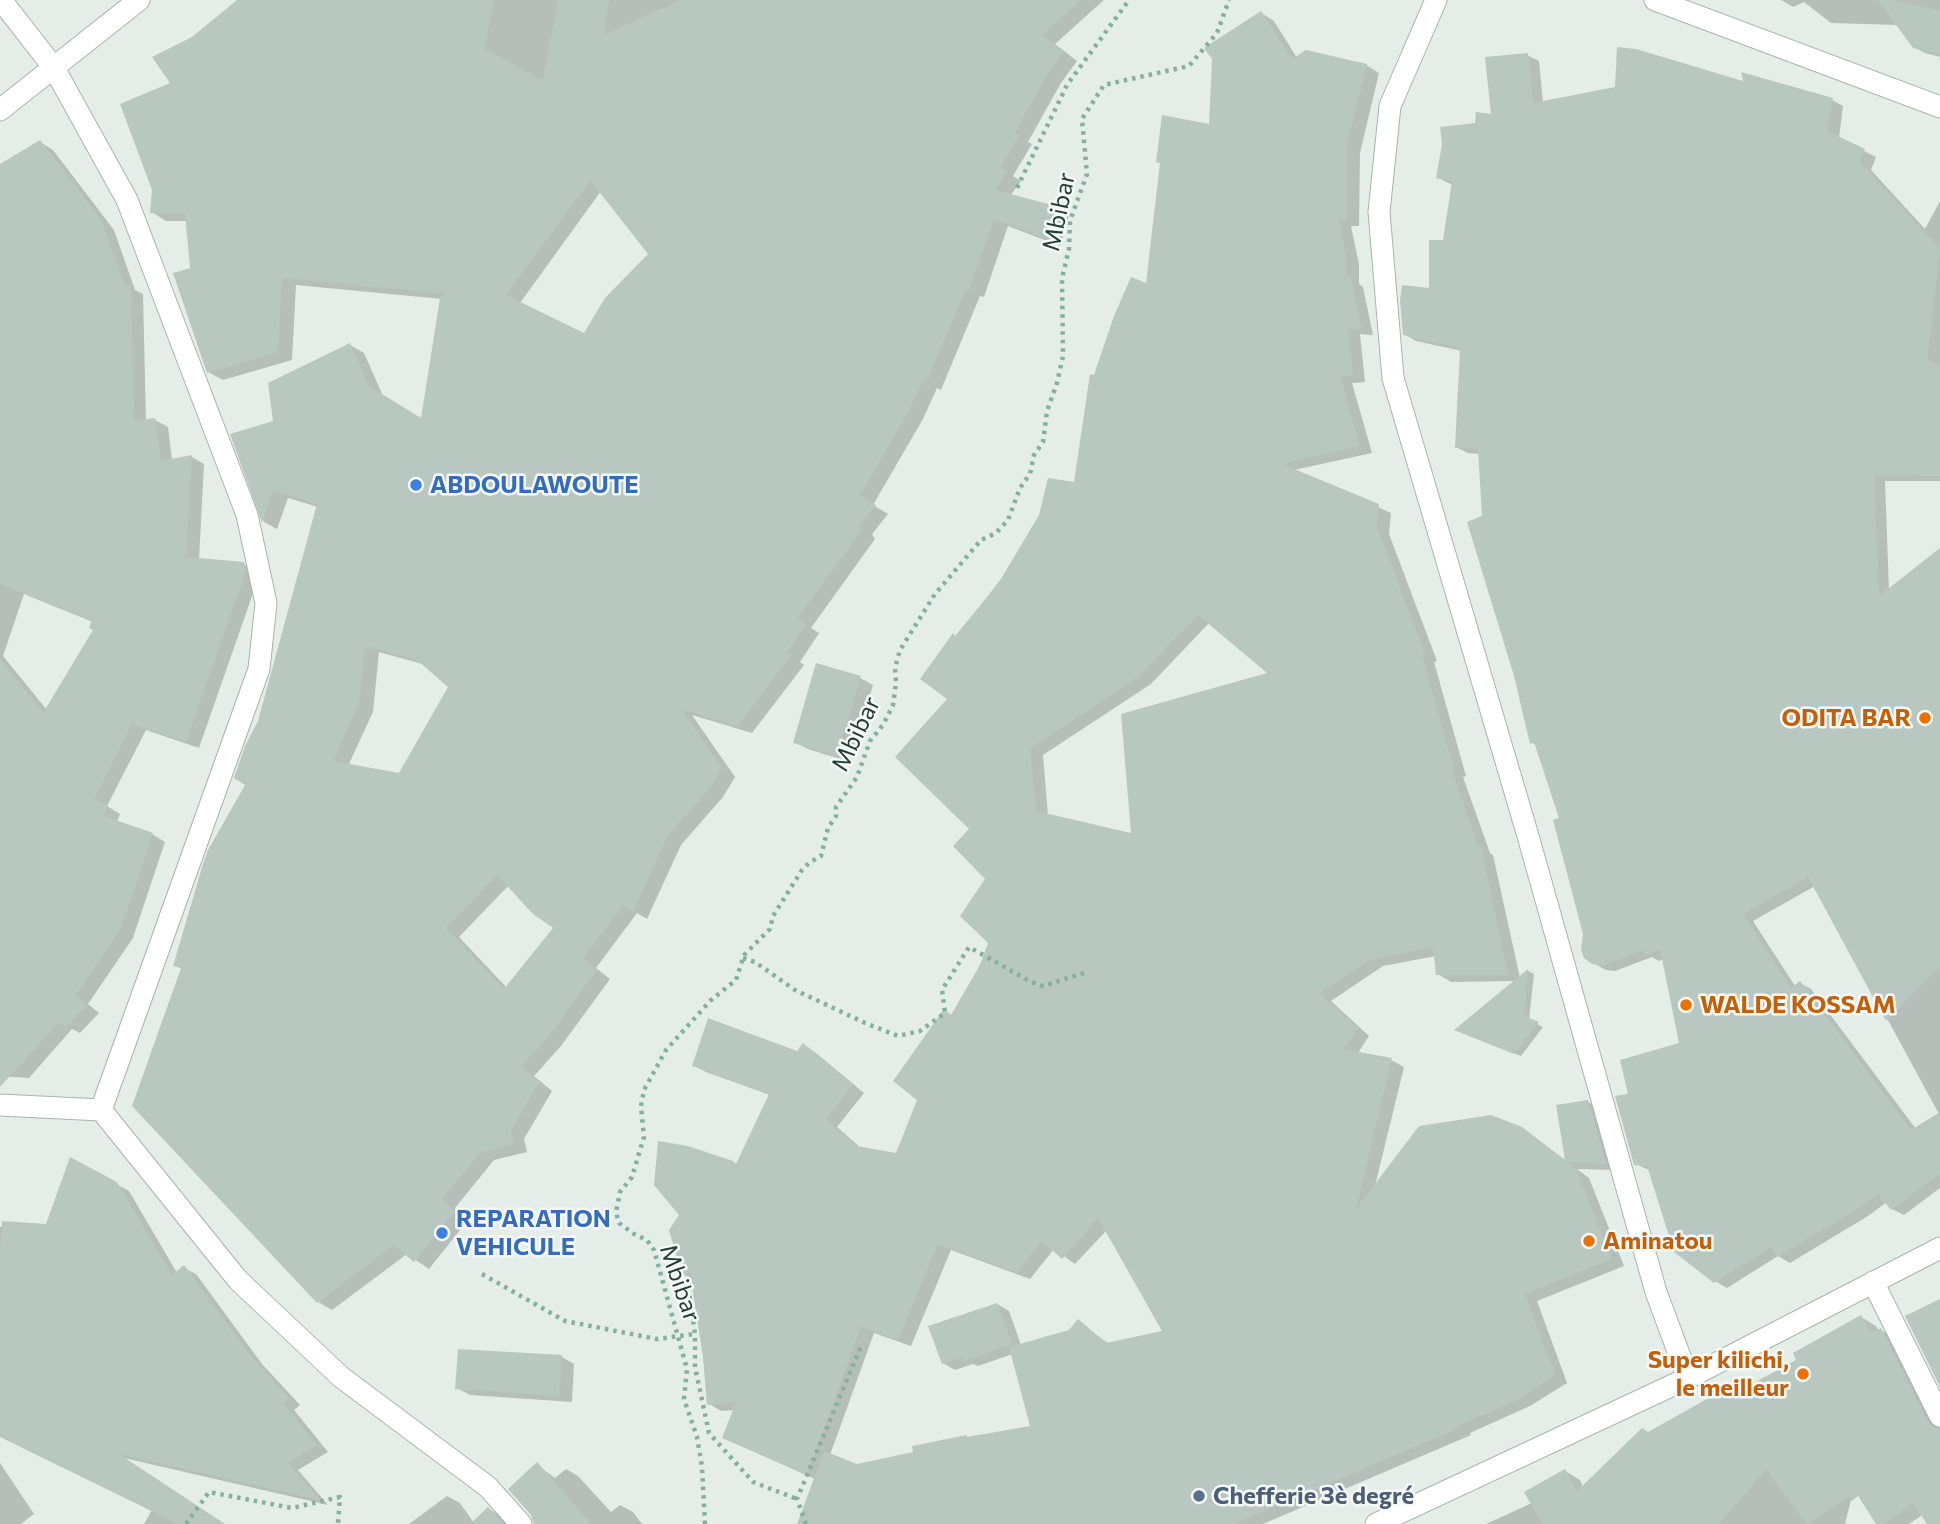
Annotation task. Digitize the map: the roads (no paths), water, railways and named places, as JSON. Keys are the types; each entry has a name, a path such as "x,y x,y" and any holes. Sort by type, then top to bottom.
{"street":[{"path":"1,0 54,68 127,200 247,514 266,603 259,669 101,1110"},
{"path":"0,110 139,0"},
{"path":"1436,0 1391,106 1379,212 1392,378 1528,836 1656,1292 1688,1378"},
{"path":"1655,0 1940,107"},
{"path":"0,1105 101,1110 238,1280 341,1377 488,1487 522,1524"},
{"path":"1376,1524 1688,1378 1940,1248"},
{"path":"1873,1282 1940,1416"}],"place":[{"name":"ABDOULAWOUTE","path":"416,485"},
{"name":"ODITA BAR","path":"1925,718"},
{"name":"WALDE KOSSAM","path":"1686,1005"},
{"name":"REPARATION VEHICULE","path":"442,1233"},
{"name":"Aminatou","path":"1589,1241"},
{"name":"Super kilichi, le meilleur","path":"1803,1374"},
{"name":"Chefferie 3è degré","path":"1199,1496"}]}
